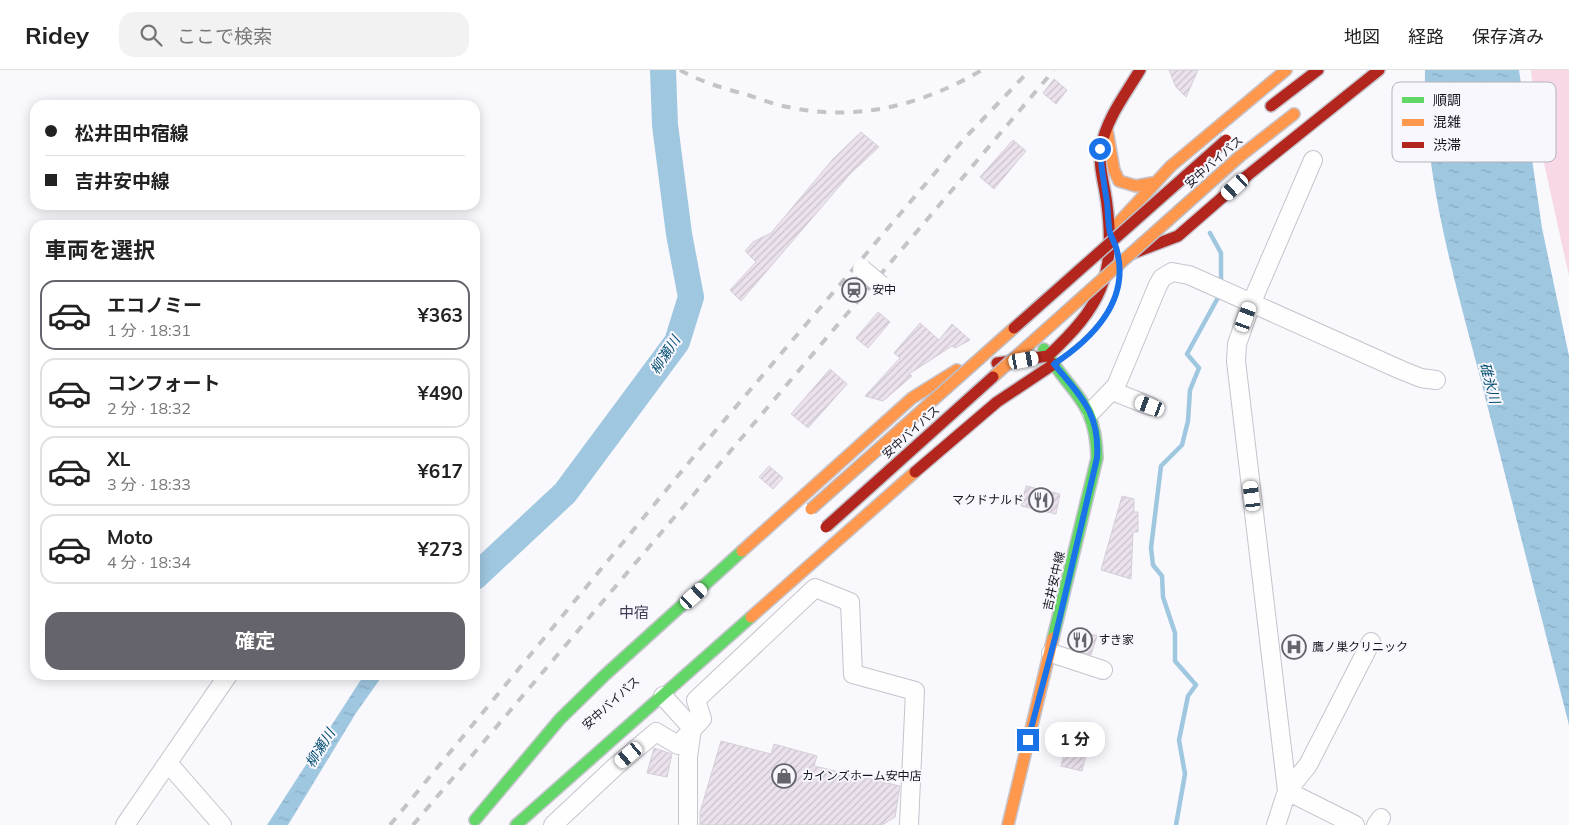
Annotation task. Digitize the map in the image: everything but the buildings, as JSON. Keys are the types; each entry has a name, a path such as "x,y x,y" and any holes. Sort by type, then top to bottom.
{"main road":[{"path":"1118,280 1118,258 1110,232 1101,170 1100,149 1106,130 1140,70"},
{"path":"511,822 663,696 996,402 1051,360 1098,301 1107,276 1110,232 1152,183 1215,127 1286,70"},
{"path":"1265,110 1318,70"},
{"path":"1118,258 1178,236 1248,175 1379,70"},
{"name":"安中バイパス","path":"822,530 1239,157 1300,109"},
{"path":"1106,130 1114,170 1119,181 1130,187 1141,188 1152,183"},
{"name":"安中バイパス","path":"808,512 1230,137"},
{"name":"吉井安中線","path":"1008,825 1095,472 1097,429 1091,412 1051,360 1025,308"},
{"path":"473,822 560,719 912,398 955,371 979,365 1051,360 1067,356"},
{"path":"884,424 924,464"},
{"path":"473,822 557,740"},
{"path":"511,822 525,801"}],"street":[{"path":"1287,791 1236,361 1236,344 1251,304 1313,160"},
{"path":"862,269 881,285"},
{"path":"1091,412 1116,386 1158,285 1167,274 1182,272 1401,370 1421,378 1436,380"},
{"path":"1112,391 1150,406"},
{"path":"553,825 616,766 656,732 678,745 702,719 696,700 816,588 850,602 853,674 915,691 909,825"},
{"path":"1276,825 1287,791 1308,765 1371,642"},
{"path":"1051,653 1103,670"},
{"path":"125,825 225,680"},
{"path":"663,696 692,728"},
{"path":"688,825 688,757 692,728"},
{"path":"168,763 222,825"},
{"path":"1287,791 1355,825"}],"shaded area":[{"path":"1531,70 1569,70 1569,276 1544,162 1556,162 1556,82 1532,82"}],"water":[{"path":"1425,70 1519,70 1521,82 1425,82"},
{"name":"碓氷川","path":"1431,162 1532,162 1542,228 1569,356 1569,725 1460,302"},
{"path":"361,680 379,680 356,713 288,825 267,825"}],"waterway":[{"name":"柳瀬川","path":"480,572 565,493 677,342 691,297 679,234 665,125 663,70"},
{"path":"1210,233 1221,253 1221,286"},
{"path":"1176,825 1185,774 1179,740 1188,696 1196,685 1175,661 1175,633 1163,597 1162,576 1153,565 1151,548 1161,466 1182,445 1188,421 1190,390 1199,368 1187,354 1220,294"}],"railway":[{"path":"680,70 714,85 778,105 814,111 839,112 864,111 913,101 936,93 982,70"},
{"path":"390,825 705,443 963,140 1030,70"},
{"path":"413,825 1054,70"}],"traffic: fast":[{"path":"1044,349 1087,409 1096,438 1097,458 1053,638"},
{"path":"475,820 560,719 605,675 742,551"},
{"path":"516,825 751,617"}],"traffic: slow":[{"path":"1110,232 1171,166 1286,70"},
{"path":"1239,157 1294,114"},
{"path":"1107,130 1114,170 1119,181 1136,186 1152,183"},
{"path":"993,377 1239,157"},
{"path":"811,509 1014,328"},
{"path":"742,551 912,398 957,370"},
{"path":"751,617 915,472"},
{"path":"1008,825 1053,638"}],"traffic: jam":[{"path":"1048,356 1066,338 1092,306 1106,272 1109,252 1109,230 1101,169 1101,148 1107,127 1122,98 1140,70"},
{"path":"1271,106 1318,70"},
{"path":"1131,254 1178,236 1248,175 1379,70"},
{"path":"1014,328 1226,140"},
{"path":"997,363 1048,356"},
{"path":"915,472 997,402 1054,364"},
{"path":"826,527 993,377"}],"place":[{"name":"安中","path":"854,290"},
{"name":"マクドナルド","path":"1041,500"},
{"name":"すき家","path":"1080,640"},
{"name":"鷹ノ巣クリニック","path":"1294,647"},
{"name":"カインズホーム安中店","path":"784,776"}],"district":[{"name":"中宿","path":"634,613"}],"route":[{"path":"1028,740 1055,638 1097,458 1097,429 1091,412 1054,364 1074,352 1090,337 1108,314 1118,288 1118,258 1110,232 1101,170 1100,149"}]}
